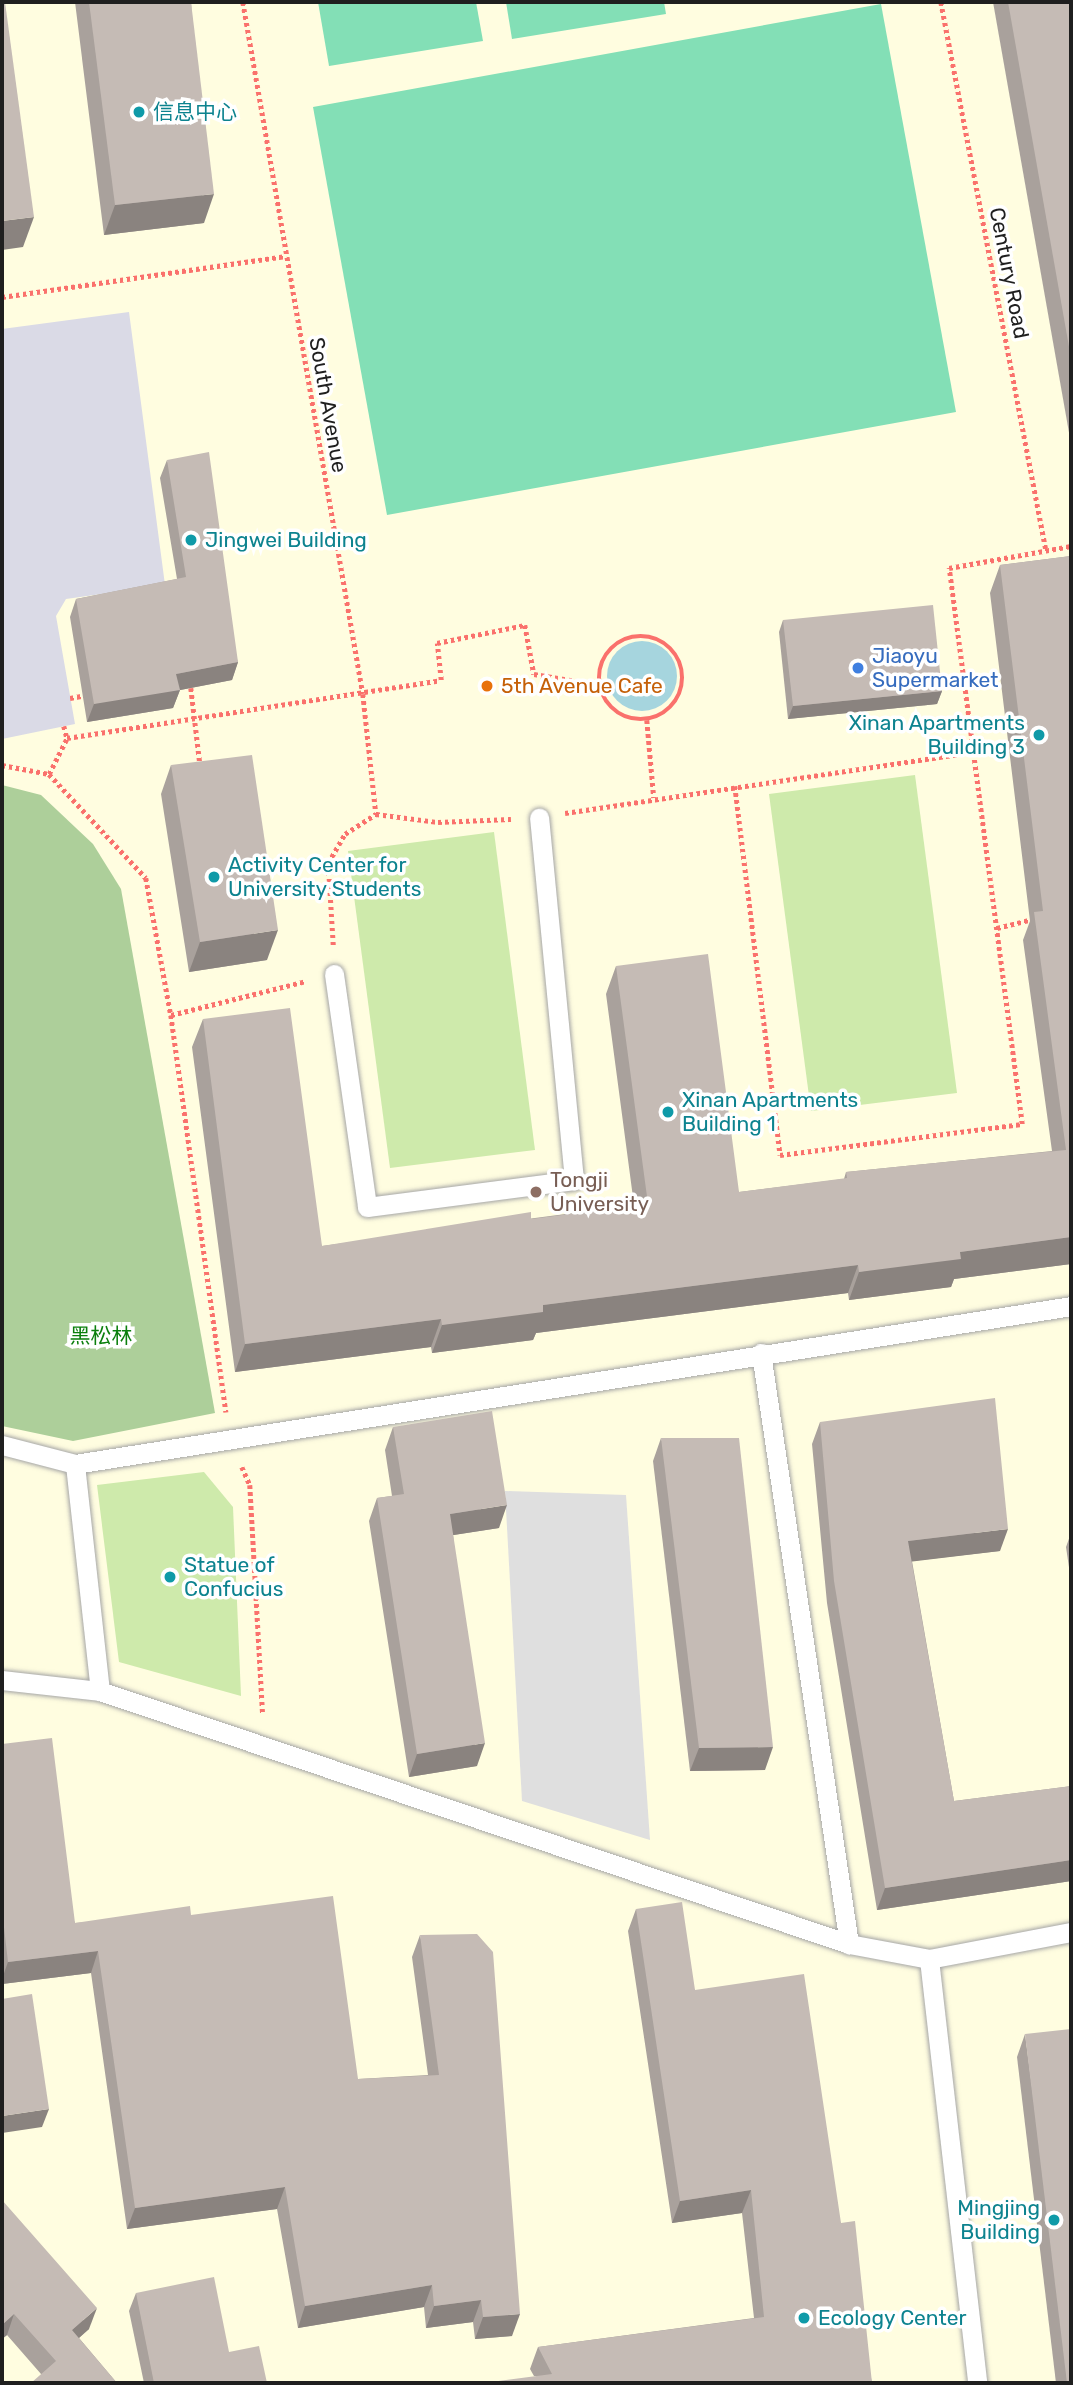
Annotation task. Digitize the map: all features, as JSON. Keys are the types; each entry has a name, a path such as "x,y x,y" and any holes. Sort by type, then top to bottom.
{"lane":[{"path":"334,974 367,1207 574,1180 539,818"},
{"path":"2,1445 75,1464 761,1353 1071,1306"},
{"path":"761,1353 849,1944"},
{"path":"75,1464 100,1691"},
{"path":"2,1680 100,1691 849,1944 929,1959 1071,1932"},
{"path":"929,1959 977,2383"}],"path":[{"name":"South Avenue","path":"243,2 363,694 376,814"},
{"name":"Century Road","path":"942,2 1046,550"},
{"path":"2,297 286,256"},
{"path":"735,786 780,1155 1022,1124 949,568 1071,546"},
{"path":"67,738 441,680 436,643 525,625 534,674 600,685"},
{"path":"626,638 654,638 667,645 676,655 683,682 671,708 647,720 633,719 611,707 600,685 605,657 626,638"},
{"path":"189,676 201,776"},
{"path":"70,698 96,694"},
{"path":"647,720 654,799"},
{"path":"49,774 67,738 64,726"},
{"path":"2,765 49,774 146,878 171,1015 230,1439 250,1485 264,1746"},
{"path":"997,928 1046,916"}],"shaded area":[{"name":"Tongji University","path":"2,2 1071,2 1071,2383 2,2383"},
{"path":"129,312 165,585 66,599 56,616 75,724 2,739 2,329"},
{"path":"505,1491 626,1495 650,1840 522,1801"}],"green space":[{"path":"318,2 476,2 483,41 329,66"},
{"path":"506,2 664,2 666,14 512,39"},
{"path":"881,4 956,412 387,515 313,107"},
{"path":"915,775 957,1093 811,1111 769,794"},
{"name":"黑松林","path":"2,785 41,795 93,844 121,889 215,1413 73,1441 2,1426"},
{"path":"494,832 535,1150 390,1168 348,851"},
{"path":"204,1472 233,1507 241,1696 119,1662 97,1485"}],"water":[{"path":"642,641 661,647 671,657 677,676 671,695 661,705 642,711 623,705 613,695 607,676 613,657 623,647"}],"building":[{"path":"2,2 5,2 34,217 2,221"},
{"name":"信息中心","path":"89,2 191,2 214,194 115,205"},
{"path":"1008,2 1071,2 1071,358"},
{"name":"Jingwei Building","path":"209,452 238,662 176,674 180,690 94,704 76,599 186,577 167,460"},
{"name":"Xinan Apartments Building 1","path":"1071,556 1071,1237 960,1252 961,1259 859,1272 858,1265 543,1305 543,1312 442,1325 441,1319 245,1344 203,1019 290,1008 322,1246 531,1212 531,1219 648,1204 616,966 708,954 739,1192 847,1178 846,1172 1066,1150 1034,912 1043,911 1000,565"},
{"name":"Jiaoyu Supermarket","path":"933,605 942,691 793,706 783,620"},
{"name":"Activity Center for University Students","path":"252,755 278,930 200,942 171,765"},
{"path":"995,1398 1008,1529 908,1541 954,1801 1071,1786 1071,1860 885,1888 834,1581 820,1422"},
{"path":"492,1411 507,1505 450,1514 485,1743 417,1754 377,1498 404,1494 393,1427"},
{"path":"661,1438 739,1438 773,1747 699,1748"},
{"path":"52,1738 75,1923 190,1906 191,1915 333,1896 358,2079 439,2075 420,1935 477,1934 493,1952 520,2314 483,2317 481,2300 434,2306 432,2285 305,2306 285,2187 135,2208 98,1951 8,1962 2,1910 2,1744"},
{"path":"682,1902 695,1990 804,1974 841,2223 855,2221 872,2383 483,2383 552,2374 538,2347 764,2317 751,2190 680,2201 636,1909"},
{"path":"32,1994 49,2109 2,2116 2,1999"},
{"name":"Mingjing Building","path":"1071,2029 1071,2383 1067,2383 1025,2034"},
{"path":"2,2200 97,2308 72,2330 117,2383 31,2383 56,2361 14,2314 2,2325"},
{"path":"214,2277 229,2352 259,2346 267,2383 154,2383 136,2293"}],"place":[{"name":"信息中心","path":"139,112"},
{"name":"Jingwei Building","path":"191,540"},
{"name":"Jiaoyu Supermarket","path":"858,668"},
{"name":"5th Avenue Cafe","path":"487,686"},
{"name":"Xinan Apartments Building 3","path":"1039,735"},
{"name":"Activity Center for University Students","path":"214,877"},
{"name":"Xinan Apartments Building 1","path":"668,1112"},
{"name":"Tongji University","path":"536,1192"},
{"name":"Statue of Confucius","path":"170,1577"},
{"name":"Mingjing Building","path":"1054,2220"},
{"name":"Ecology Center","path":"804,2318"}]}
